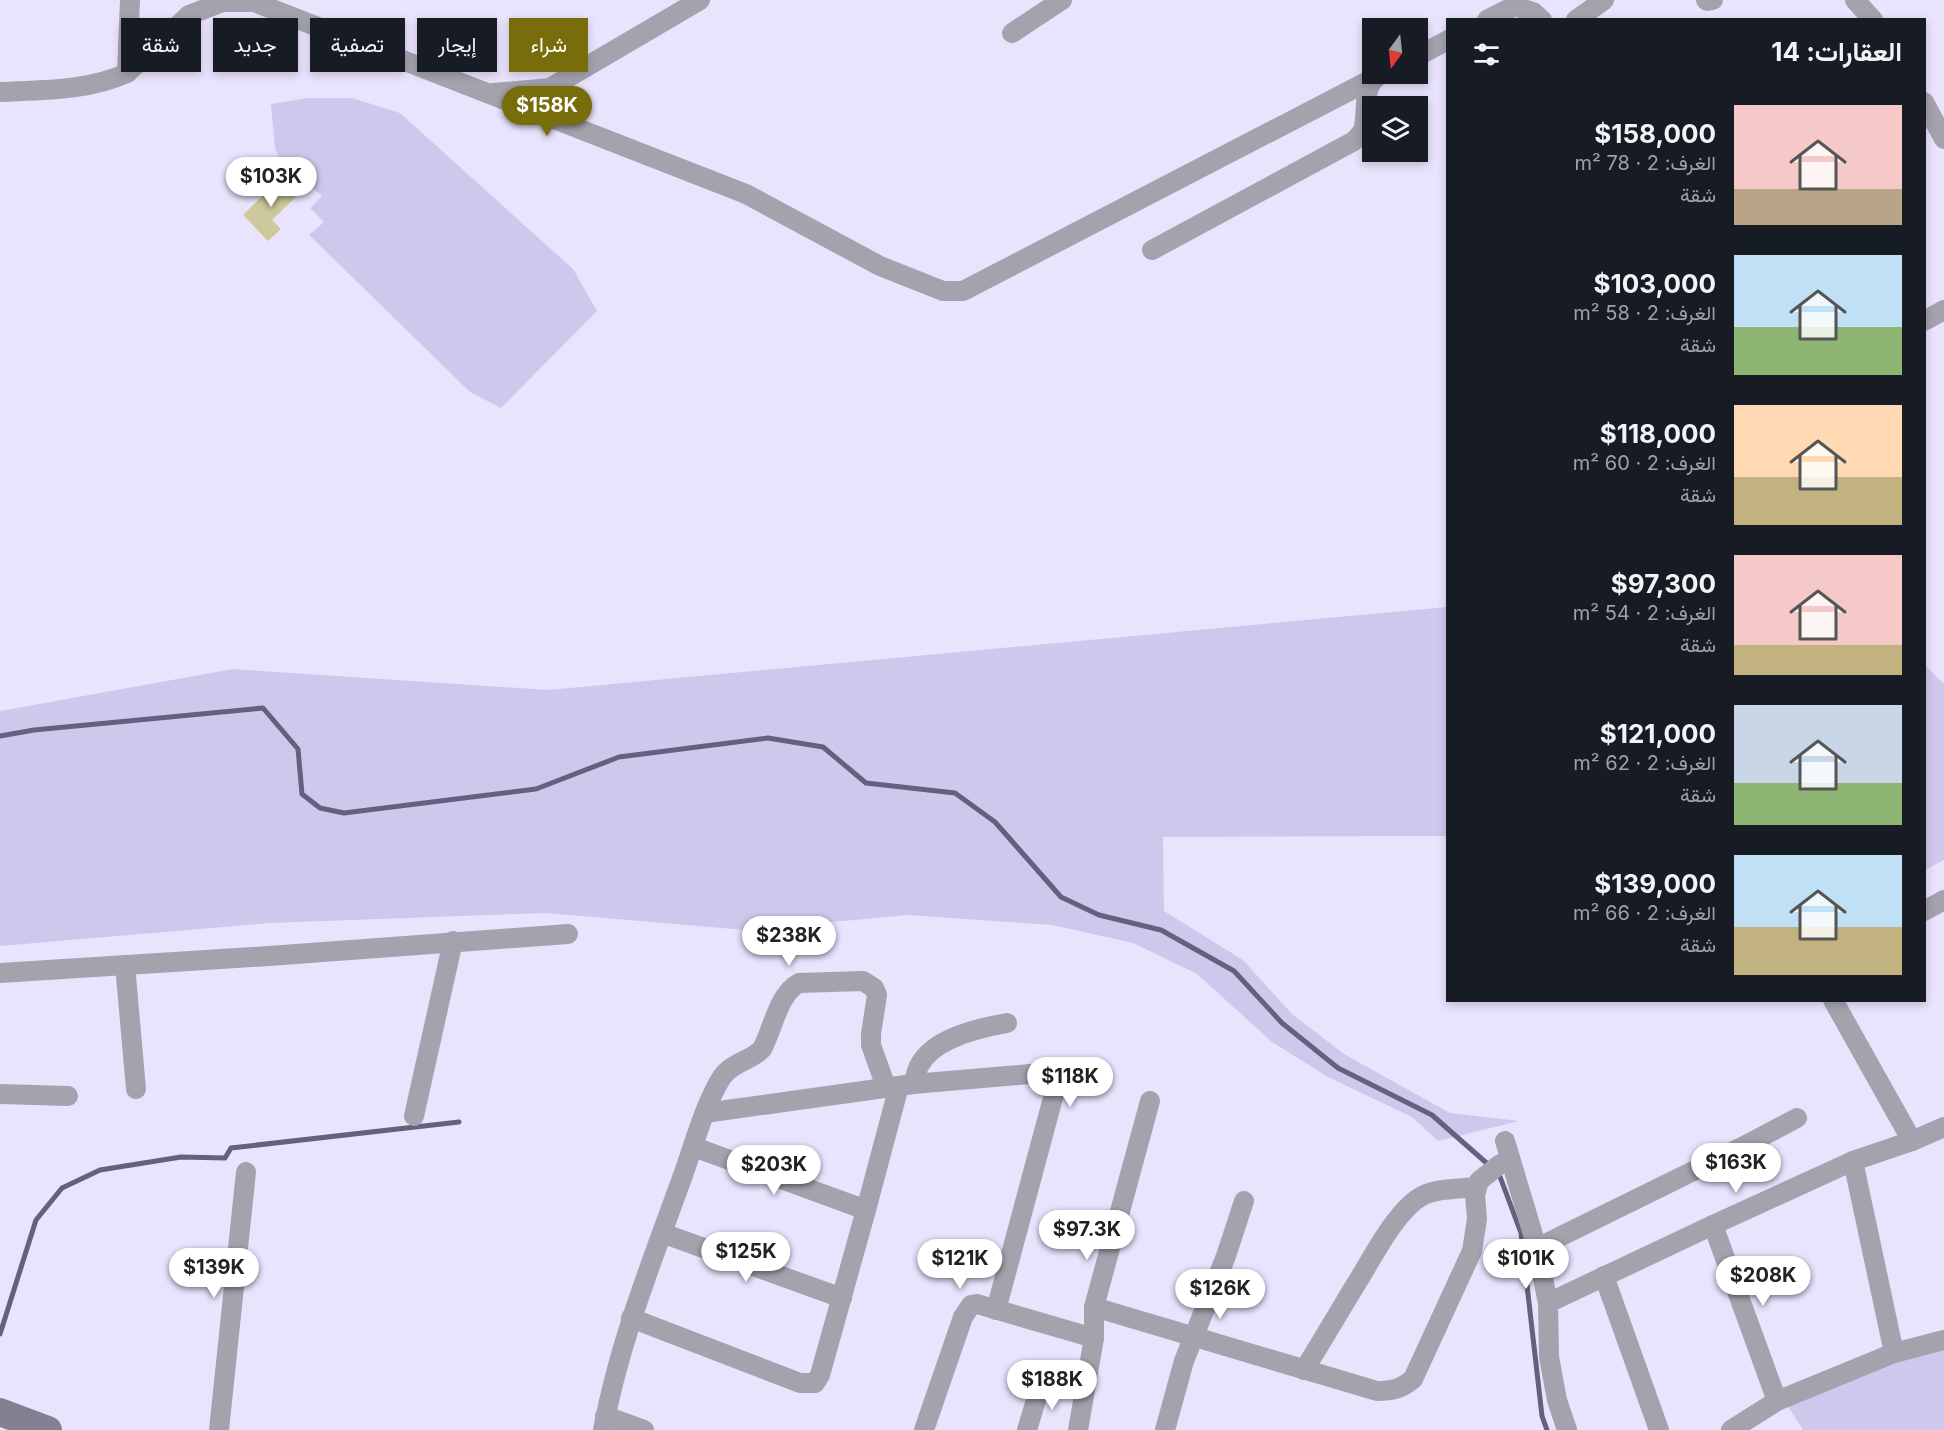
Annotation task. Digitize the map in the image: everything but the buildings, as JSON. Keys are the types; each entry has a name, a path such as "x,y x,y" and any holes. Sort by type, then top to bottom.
{"street":[{"path":"127,73 130,0"},
{"path":"487,94 550,88 700,0"},
{"path":"1012,33 1062,0"},
{"path":"1579,18 1604,0"},
{"path":"1706,0 1713,0"},
{"path":"1855,0 1871,18"},
{"path":"0,92 95,85 127,73 189,15 222,2 254,2 746,194 880,266 943,291 963,291 1364,84"},
{"path":"1491,18 1514,6 1533,12 1540,18"},
{"path":"1428,51 1446,41"},
{"path":"1152,250 1354,141 1363,131 1368,89 1372,84"},
{"path":"1926,106 1944,139"},
{"path":"1926,320 1944,310"},
{"path":"1926,910 1944,900"},
{"path":"0,973 568,934"},
{"path":"414,1116 453,941"},
{"path":"125,965 136,1089"},
{"path":"644,1430 604,1423 612,1382 632,1318 705,1113 721,1078 734,1065 756,1055 762,1049 784,996 791,987 799,983 863,981 870,985 877,995 871,1045 895,1085"},
{"path":"1834,1002 1912,1141"},
{"path":"632,1318 800,1383 815,1383 820,1375 866,1210 895,1085 919,1066 935,1047 972,1031 1007,1023"},
{"path":"705,1113 895,1085 1030,1074 1049,1080 1053,1088 1053,1098 996,1310"},
{"path":"0,1094 68,1096"},
{"path":"1078,1430 1094,1338 1094,1307 1150,1101"},
{"path":"1537,1248 1797,1118"},
{"path":"1548,1303 1853,1161 1944,1128"},
{"path":"694,1147 866,1210"},
{"path":"1304,1370 1379,1246 1408,1208 1416,1200 1434,1192 1478,1184 1504,1155 1537,1248 1548,1303 1549,1357 1557,1400 1567,1430"},
{"path":"1853,1161 1894,1353"},
{"path":"219,1430 246,1172"},
{"path":"1094,1307 1377,1391 1392,1391 1403,1387 1413,1379 1472,1251 1477,1219 1478,1184"},
{"path":"1165,1430 1184,1361 1226,1256 1244,1201"},
{"path":"1713,1225 1778,1401"},
{"path":"662,1233 842,1298"},
{"path":"1604,1276 1659,1430"},
{"path":"924,1430 967,1309 971,1305 977,1304 1094,1338"},
{"path":"1738,1428 1778,1401 1894,1353 1944,1340"},
{"path":"1026,1430 1042,1380"},
{"path":"0,1412 48,1430"}],"shaded area":[{"path":"308,98 352,98 400,113 573,269 597,311 501,408 470,392 309,235 324,222 310,208 322,196 282,164 275,148 271,104"},
{"path":"1446,607 1446,836 1163,837 1164,911 1243,960 1292,1014 1344,1054 1450,1113 1519,1121 1438,1141 1412,1117 1328,1077 1272,1042 1197,974 1133,943 1052,925 908,915 745,930 546,913 270,923 0,946 0,711 233,669 548,690"},
{"path":"1926,666 1944,684 1944,860 1926,869"},
{"path":"1944,1344 1944,1430 1803,1430 1786,1403"}],"waterway":[{"path":"0,736 34,730 263,708 298,749 302,794 320,808 344,813 536,789 619,757 768,738 823,747 866,783 955,793 995,822 1061,897 1099,915 1161,930 1234,971 1282,1023 1338,1068 1432,1115 1499,1174 1521,1233 1542,1416 1547,1430"},
{"path":"0,1334 36,1220 62,1188 100,1170 181,1157 225,1158 231,1148 459,1122"}]}
